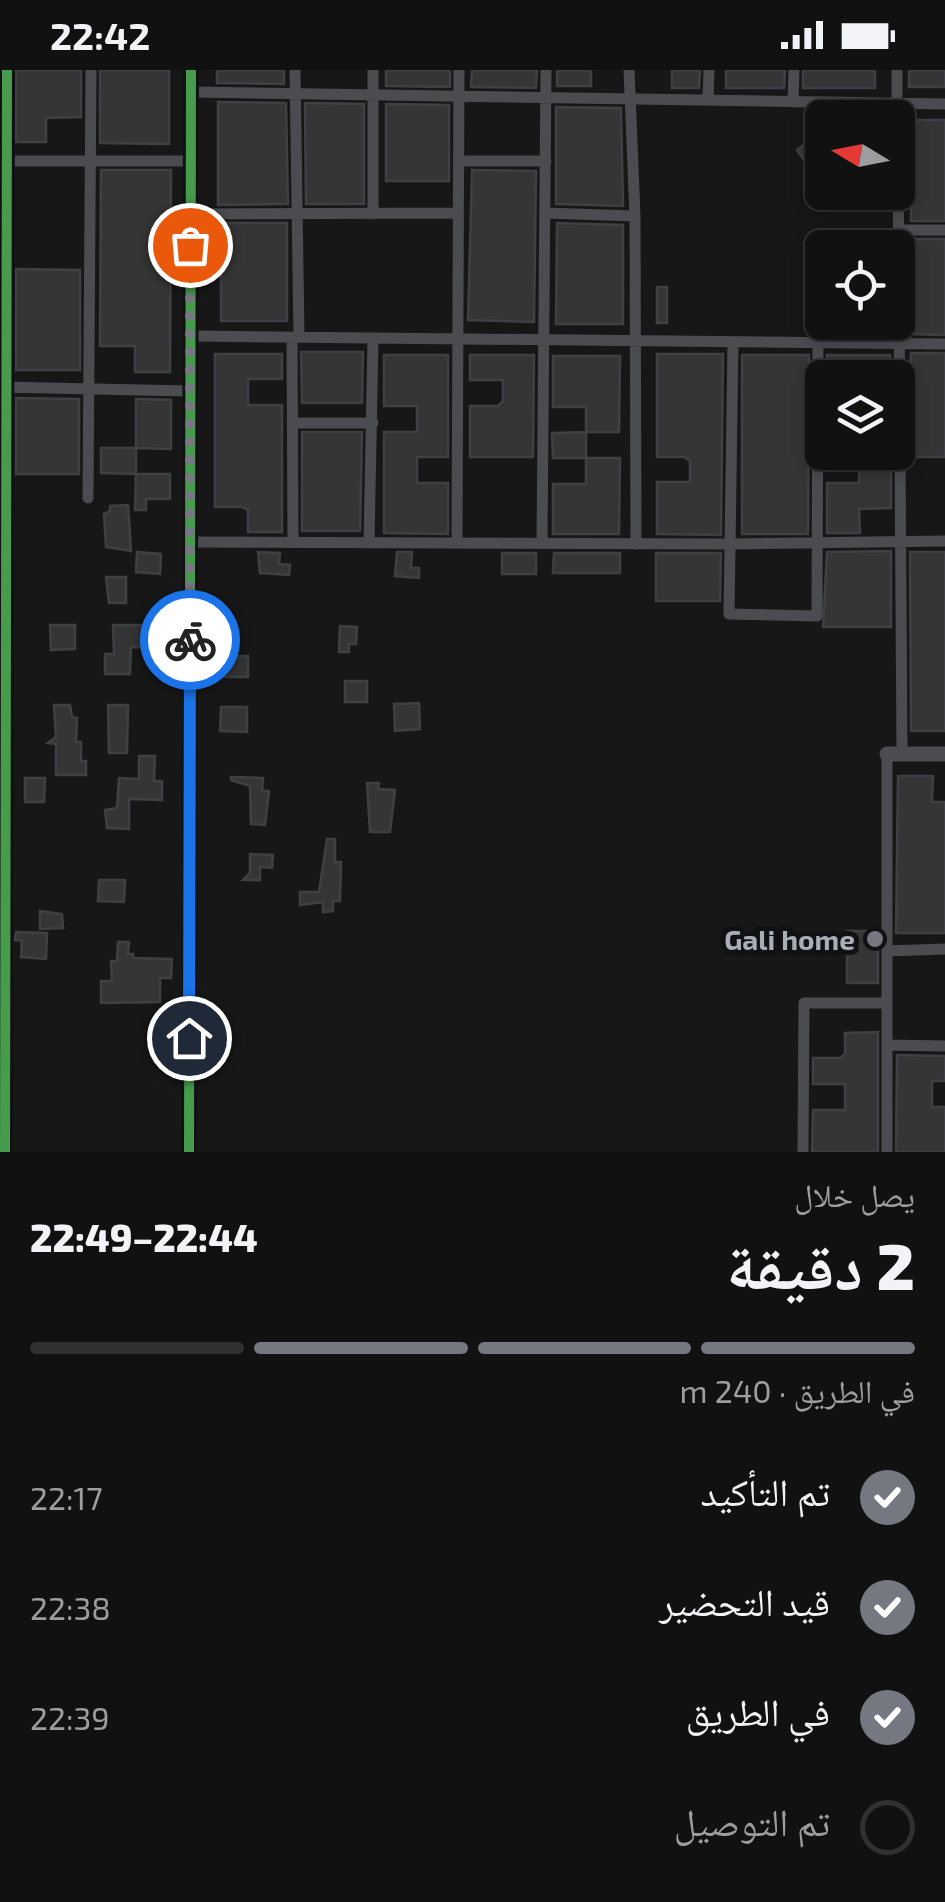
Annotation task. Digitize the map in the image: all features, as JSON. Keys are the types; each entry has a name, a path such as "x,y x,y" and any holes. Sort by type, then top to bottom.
{"street":[{"path":"5,1152 3,387 7,70"},
{"path":"88,498 91,70"},
{"path":"189,1152 191,70"},
{"path":"293,542 295,70"},
{"path":"373,70 373,214"},
{"path":"457,543 459,70"},
{"path":"542,543 546,70"},
{"path":"629,70 635,216 636,544"},
{"path":"708,100 709,70"},
{"path":"793,102 794,70"},
{"path":"897,70 897,100"},
{"path":"192,92 805,102"},
{"path":"915,103 945,104"},
{"path":"4,161 191,162"},
{"path":"459,162 546,161"},
{"path":"898,210 898,230"},
{"path":"545,213 635,216"},
{"path":"190,214 458,214"},
{"path":"915,230 945,230"},
{"path":"190,336 945,344"},
{"path":"369,543 373,338"},
{"path":"886,1152 887,952 900,542 899,340"},
{"path":"733,342 729,614 816,616 818,343"},
{"path":"3,387 189,391"},
{"path":"293,423 373,423"},
{"path":"190,542 945,542"},
{"path":"894,754 945,754"},
{"path":"887,952 945,950"},
{"path":"803,1152 804,1003 887,1003"},
{"path":"887,1044 945,1046"}],"building":[{"path":"16,70 81,70 81,117 46,118 46,142 16,142"},
{"path":"100,70 169,70 169,144 100,143"},
{"path":"217,70 284,70 284,84 217,83"},
{"path":"386,70 450,70 450,87 386,86"},
{"path":"472,70 537,70 536,88 471,87"},
{"path":"557,70 591,70 591,86 557,86"},
{"path":"672,70 700,70 699,88 672,88"},
{"path":"726,70 785,70 784,88 726,88"},
{"path":"803,70 875,70 875,88 803,88"},
{"path":"909,70 945,70 945,87 909,87"},
{"path":"218,102 286,103 288,204 218,205"},
{"path":"305,103 364,104 364,204 306,204"},
{"path":"386,104 449,105 449,181 386,181"},
{"path":"556,107 621,108 623,206 556,204"},
{"path":"915,120 945,120 945,221 911,221 911,210 915,210"},
{"path":"805,144 805,161 797,150"},
{"path":"101,170 171,170 170,372 135,372 135,346 100,346"},
{"path":"472,170 536,171 534,322 468,320"},
{"path":"221,223 287,223 287,321 221,321"},
{"path":"557,223 623,225 623,324 556,324"},
{"path":"915,239 945,239 945,335 915,334"},
{"path":"16,269 80,270 80,370 16,370"},
{"path":"657,287 667,287 667,323 657,323"},
{"path":"301,352 363,352 362,403 302,403"},
{"path":"911,353 945,353 945,457 915,457 915,360 911,360"},
{"path":"215,354 282,354 282,379 248,379 248,405 282,405 282,532 248,532 248,510 215,507"},
{"path":"657,354 723,354 721,535 657,534 657,482 690,482 690,461 684,457 657,457"},
{"path":"384,355 448,355 448,457 417,457 417,483 448,483 448,534 384,533 384,432 417,432 417,406 384,406"},
{"path":"470,355 534,355 533,457 470,457 470,406 498,406 503,401 503,380 470,380"},
{"path":"742,355 809,355 809,360 805,360 808,534 742,534"},
{"path":"827,355 890,355 890,360 827,360"},
{"path":"553,356 620,356 619,432 586,432 586,407 553,407"},
{"path":"16,398 79,399 79,474 16,474"},
{"path":"136,399 171,400 171,449 136,448"},
{"path":"302,432 362,432 360,531 302,531"},
{"path":"586,432 586,458 553,458 552,433"},
{"path":"101,448 136,448 136,474 101,473"},
{"path":"586,458 620,458 619,534 553,534 553,484 586,484"},
{"path":"859,470 891,470 891,508 859,509 860,533 827,533 827,483 859,483"},
{"path":"136,474 170,474 170,499 146,499 146,510 135,510"},
{"path":"128,505 131,551 106,547 104,514 110,506"},
{"path":"891,551 891,627 823,627 827,552"},
{"path":"137,552 161,554 160,574 136,572"},
{"path":"258,552 280,553 279,564 290,565 289,575 260,573"},
{"path":"397,552 412,552 411,568 419,568 419,578 395,576"},
{"path":"910,552 945,552 945,731 911,731"},
{"path":"502,553 536,553 536,574 502,574"},
{"path":"554,553 620,553 620,573 553,573"},
{"path":"656,553 721,553 720,601 656,601"},
{"path":"106,577 126,577 126,603 109,603"},
{"path":"50,625 75,625 75,649 51,650"},
{"path":"113,625 166,625 165,648 131,647 130,674 105,674 105,654 114,654"},
{"path":"340,626 357,627 356,644 349,644 349,652 339,652"},
{"path":"225,656 248,656 248,677 220,677"},
{"path":"345,681 367,681 367,702 345,702"},
{"path":"419,703 420,729 395,731 394,704"},
{"path":"54,705 70,705 72,717 77,718 76,742 81,742 86,775 56,775 56,744 48,743 56,737"},
{"path":"108,705 128,705 127,753 109,753"},
{"path":"221,707 247,707 247,732 220,731"},
{"path":"139,756 155,756 154,781 162,781 162,800 129,799 129,829 107,828 105,810 117,808 119,778 139,779"},
{"path":"898,776 933,776 932,802 945,802 945,933 896,933"},
{"path":"231,777 263,778 262,791 269,791 265,825 251,824 250,786"},
{"path":"25,778 45,778 44,802 25,802"},
{"path":"367,783 379,783 378,789 395,790 390,832 370,832"},
{"path":"327,839 335,839 335,862 341,862 340,901 333,901 333,911 323,912 323,902 300,905 300,892 319,892"},
{"path":"250,854 273,855 272,868 260,867 260,880 243,880 250,873"},
{"path":"99,880 125,880 124,902 98,901"},
{"path":"40,911 62,914 63,928 40,929"},
{"path":"847,931 878,931 878,983 847,983"},
{"path":"16,932 47,933 46,959 21,957 22,941 15,940"},
{"path":"118,942 129,942 128,954 133,954 133,958 172,959 171,978 160,978 160,1002 101,1003 101,981 112,981 111,961 117,961"},
{"path":"878,1032 878,1152 812,1152 813,1110 845,1110 845,1084 813,1084 813,1058 840,1058 845,1054 845,1033"},
{"path":"897,1055 945,1056 945,1081 932,1081 932,1107 945,1107 945,1152 896,1152"}],"cycle path":[{"path":"5,1152 7,70"},
{"path":"189,1152 191,70"}],"way so far":[{"path":"190,245 190,640"}],"place":[{"name":"Gali home","path":"875,939"}],"route":[{"path":"189,1038 190,640"}]}
